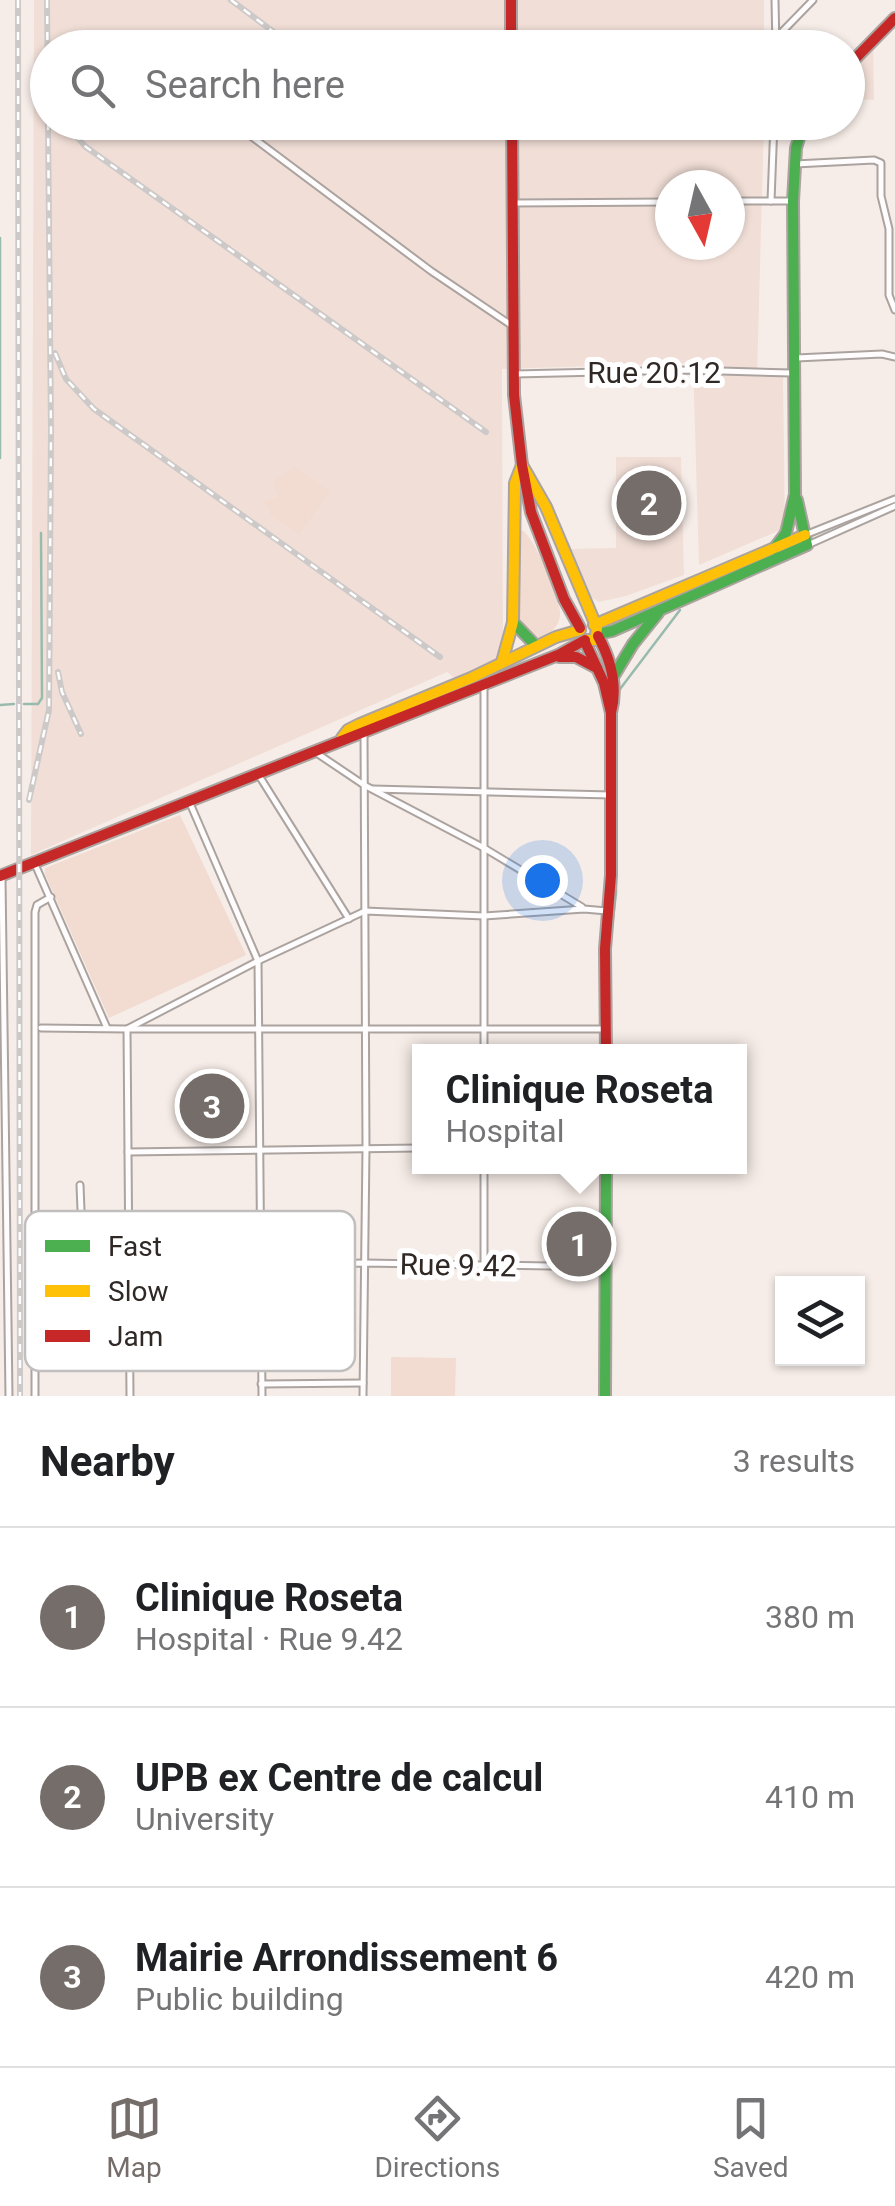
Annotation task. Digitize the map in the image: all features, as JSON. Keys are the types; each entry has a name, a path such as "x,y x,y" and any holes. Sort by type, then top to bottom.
{"main road":[{"path":"511,0 512,30"},
{"path":"865,49 895,18"},
{"path":"512,140 514,374 522,465 531,512 564,599 609,656 613,677 611,713"},
{"path":"774,549 786,534 795,494 793,201 801,140"},
{"path":"501,664 510,642 516,483 522,465"},
{"path":"522,465 552,520 611,713 606,1044"},
{"path":"795,494 803,542"},
{"path":"793,512 803,542"},
{"path":"1,876 548,659 589,632 774,549 803,542"},
{"path":"342,738 360,724 536,646 663,608 803,542"},
{"path":"613,677 633,644 663,608"},
{"path":"512,622 536,646"},
{"path":"548,659 576,657 598,668"},
{"path":"605,1396 606,1174"}],"street":[{"path":"775,0 776,30"},
{"path":"784,30 813,0"},
{"path":"256,140 514,327"},
{"path":"771,201 773,140"},
{"path":"796,164 874,160 881,163 882,196 889,228 888,295 895,310"},
{"path":"745,201 793,201"},
{"path":"512,203 655,202"},
{"path":"793,358 895,356"},
{"name":"Rue 20.12","path":"514,374 687,370 793,374"},
{"path":"803,542 895,503"},
{"path":"484,683 484,1044"},
{"path":"363,1396 367,787 364,733"},
{"path":"312,750 367,787 484,848 584,909"},
{"path":"258,774 350,918"},
{"path":"367,787 611,794"},
{"path":"189,801 258,961 260,1211"},
{"path":"34,862 107,1028"},
{"path":"1,876 3,1266 10,1396"},
{"path":"35,1211 35,912 37,905 51,897"},
{"path":"127,1029 365,911 484,916 584,909 608,912"},
{"path":"41,1028 606,1028"},
{"path":"127,1029 130,1211"},
{"path":"128,1152 412,1148"},
{"path":"484,1174 484,1264"},
{"path":"80,1185 81,1211"},
{"name":"Rue 9.42","path":"355,1264 606,1267"},
{"path":"262,1371 262,1396"},
{"path":"262,1384 363,1383"},
{"path":"0,1387 10,1388"}],"shaded area":[{"path":"34,0 764,0 764,30 34,30"},
{"path":"873,37 874,100 865,100 865,45"},
{"path":"34,140 764,140 757,377 783,376 785,528 699,565 693,363 502,369 503,650 494,661 457,680 447,672 31,855"},
{"path":"616,457 681,457 684,575 599,602 589,596 566,549 616,548"},
{"path":"295,467 330,491 299,534 272,516 264,501 278,497 273,482"},
{"path":"522,530 539,555 559,603 558,623 543,638 529,637 517,618 517,537"},
{"path":"180,815 246,955 109,1018 45,868"},
{"path":"391,1357 456,1358 455,1396 391,1396"}],"waterway":[{"path":"0,238 0,458"},
{"path":"24,704 38,704 42,698 41,533"},
{"path":"617,693 680,610"},
{"path":"0,705 14,704"},
{"path":"610,944 616,893 616,706"}],"railway":[{"path":"18,0 20,1396"},
{"path":"47,0 47,30"},
{"path":"231,0 271,30"},
{"path":"29,800 49,710 48,140"},
{"path":"80,140 486,432"},
{"path":"55,353 66,379 94,409 440,657"},
{"path":"58,672 62,692 81,734"}],"traffic: fast":[{"path":"774,549 786,533 795,494 793,201 798,140"},
{"path":"598,634 807,545 797,500"},
{"path":"613,677 658,613"},
{"path":"513,622 536,646"},
{"path":"605,1396 606,1174"}],"traffic: slow":[{"path":"502,662 513,622 515,483 522,465"},
{"path":"522,465 546,507 597,628 595,640 585,640"},
{"path":"594,625 805,535"},
{"path":"342,738 360,724 580,630"}],"traffic: jam":[{"path":"511,0 511,30"},
{"path":"865,49 895,18"},
{"path":"512,140 514,395 522,465 531,512 564,599 580,628"},
{"path":"598,636 610,664 614,693 611,875 605,949 606,1044"},
{"path":"0,876 558,655 585,640"},
{"path":"585,642 604,683 611,713"},
{"path":"559,657 576,657 597,668"}],"place":[{"name":"UPB ex Centre de calcul","path":"649,503"},
{"name":"Mairie Arrondissement 6","path":"212,1106"},
{"name":"Clinique Roseta","path":"579,1244"}]}
